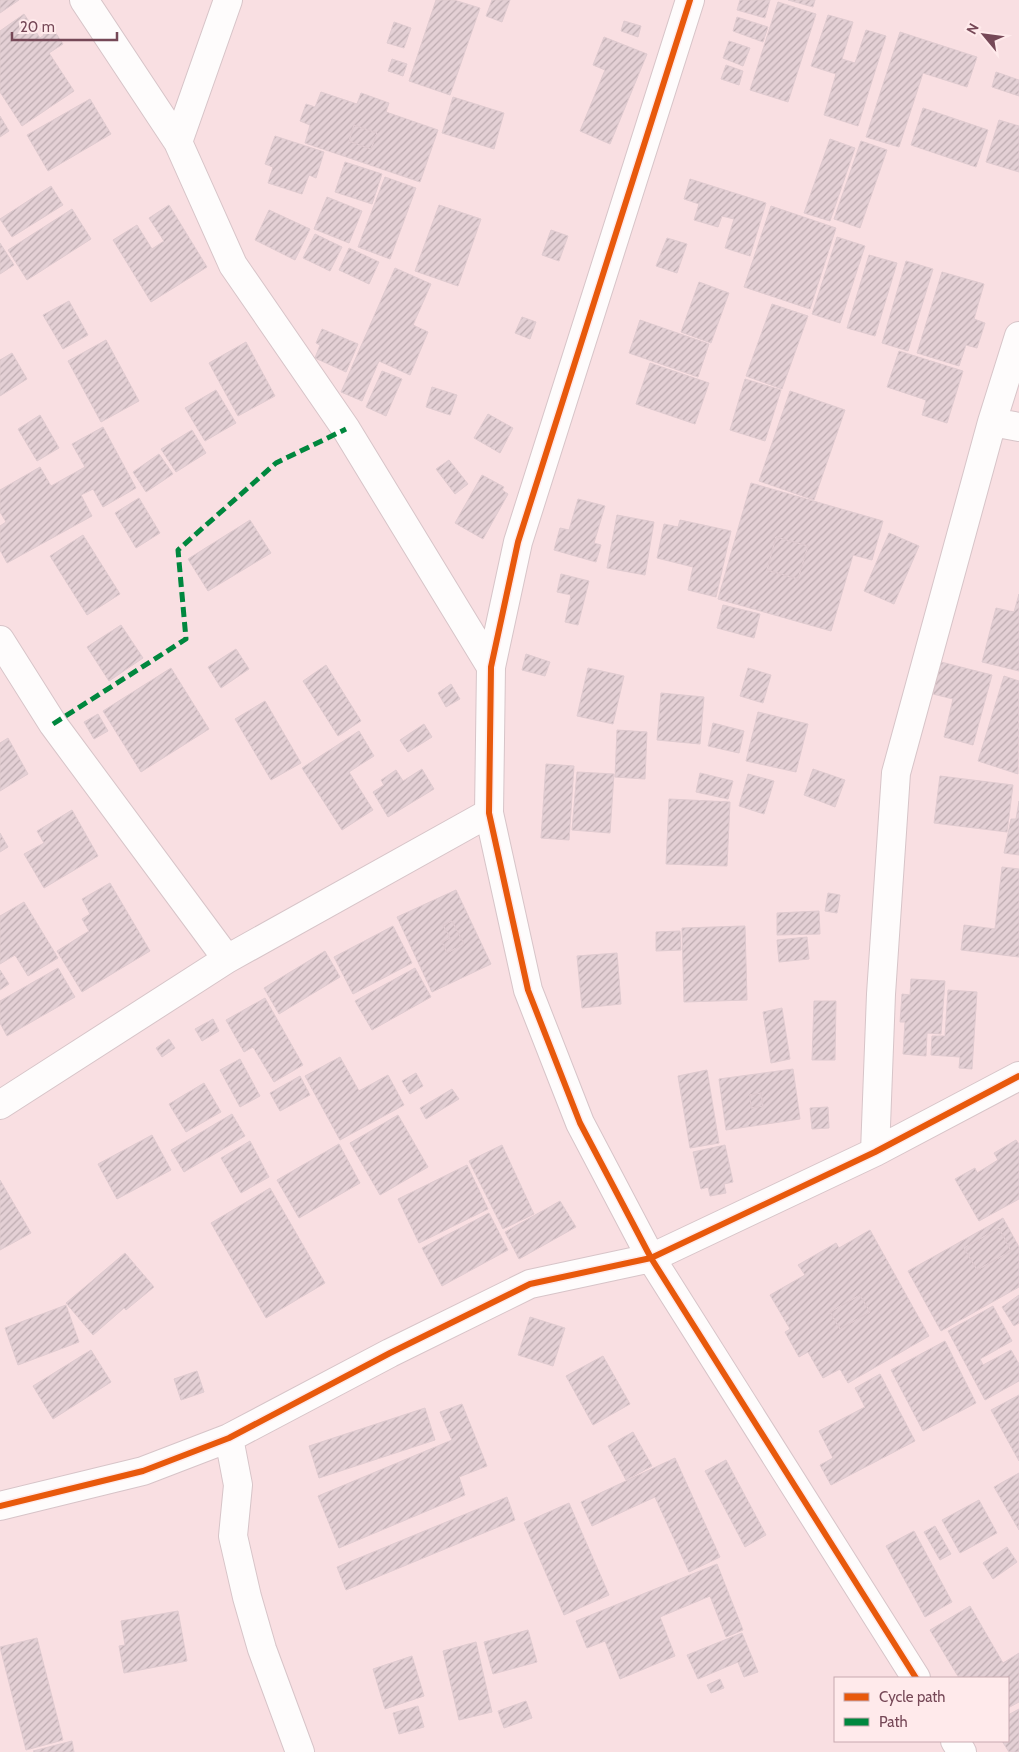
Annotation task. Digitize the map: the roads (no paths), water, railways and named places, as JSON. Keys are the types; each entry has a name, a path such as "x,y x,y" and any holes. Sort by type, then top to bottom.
{"street":[{"path":"84,0 178,142 234,265 346,428 491,667"},
{"path":"178,142 228,0"},
{"path":"690,0 518,542 491,667 489,813 528,990 580,1123 651,1258 915,1677"},
{"path":"874,1152 881,994 896,773 992,422 1019,336"},
{"path":"992,422 1019,427"},
{"path":"0,640 53,724 227,960"},
{"path":"0,1105 227,960 489,813"},
{"path":"0,1506 143,1471 229,1438 390,1353 530,1284 651,1258 874,1152 1019,1076"},
{"path":"229,1438 238,1485 233,1536 247,1597 262,1649 300,1752"}]}
